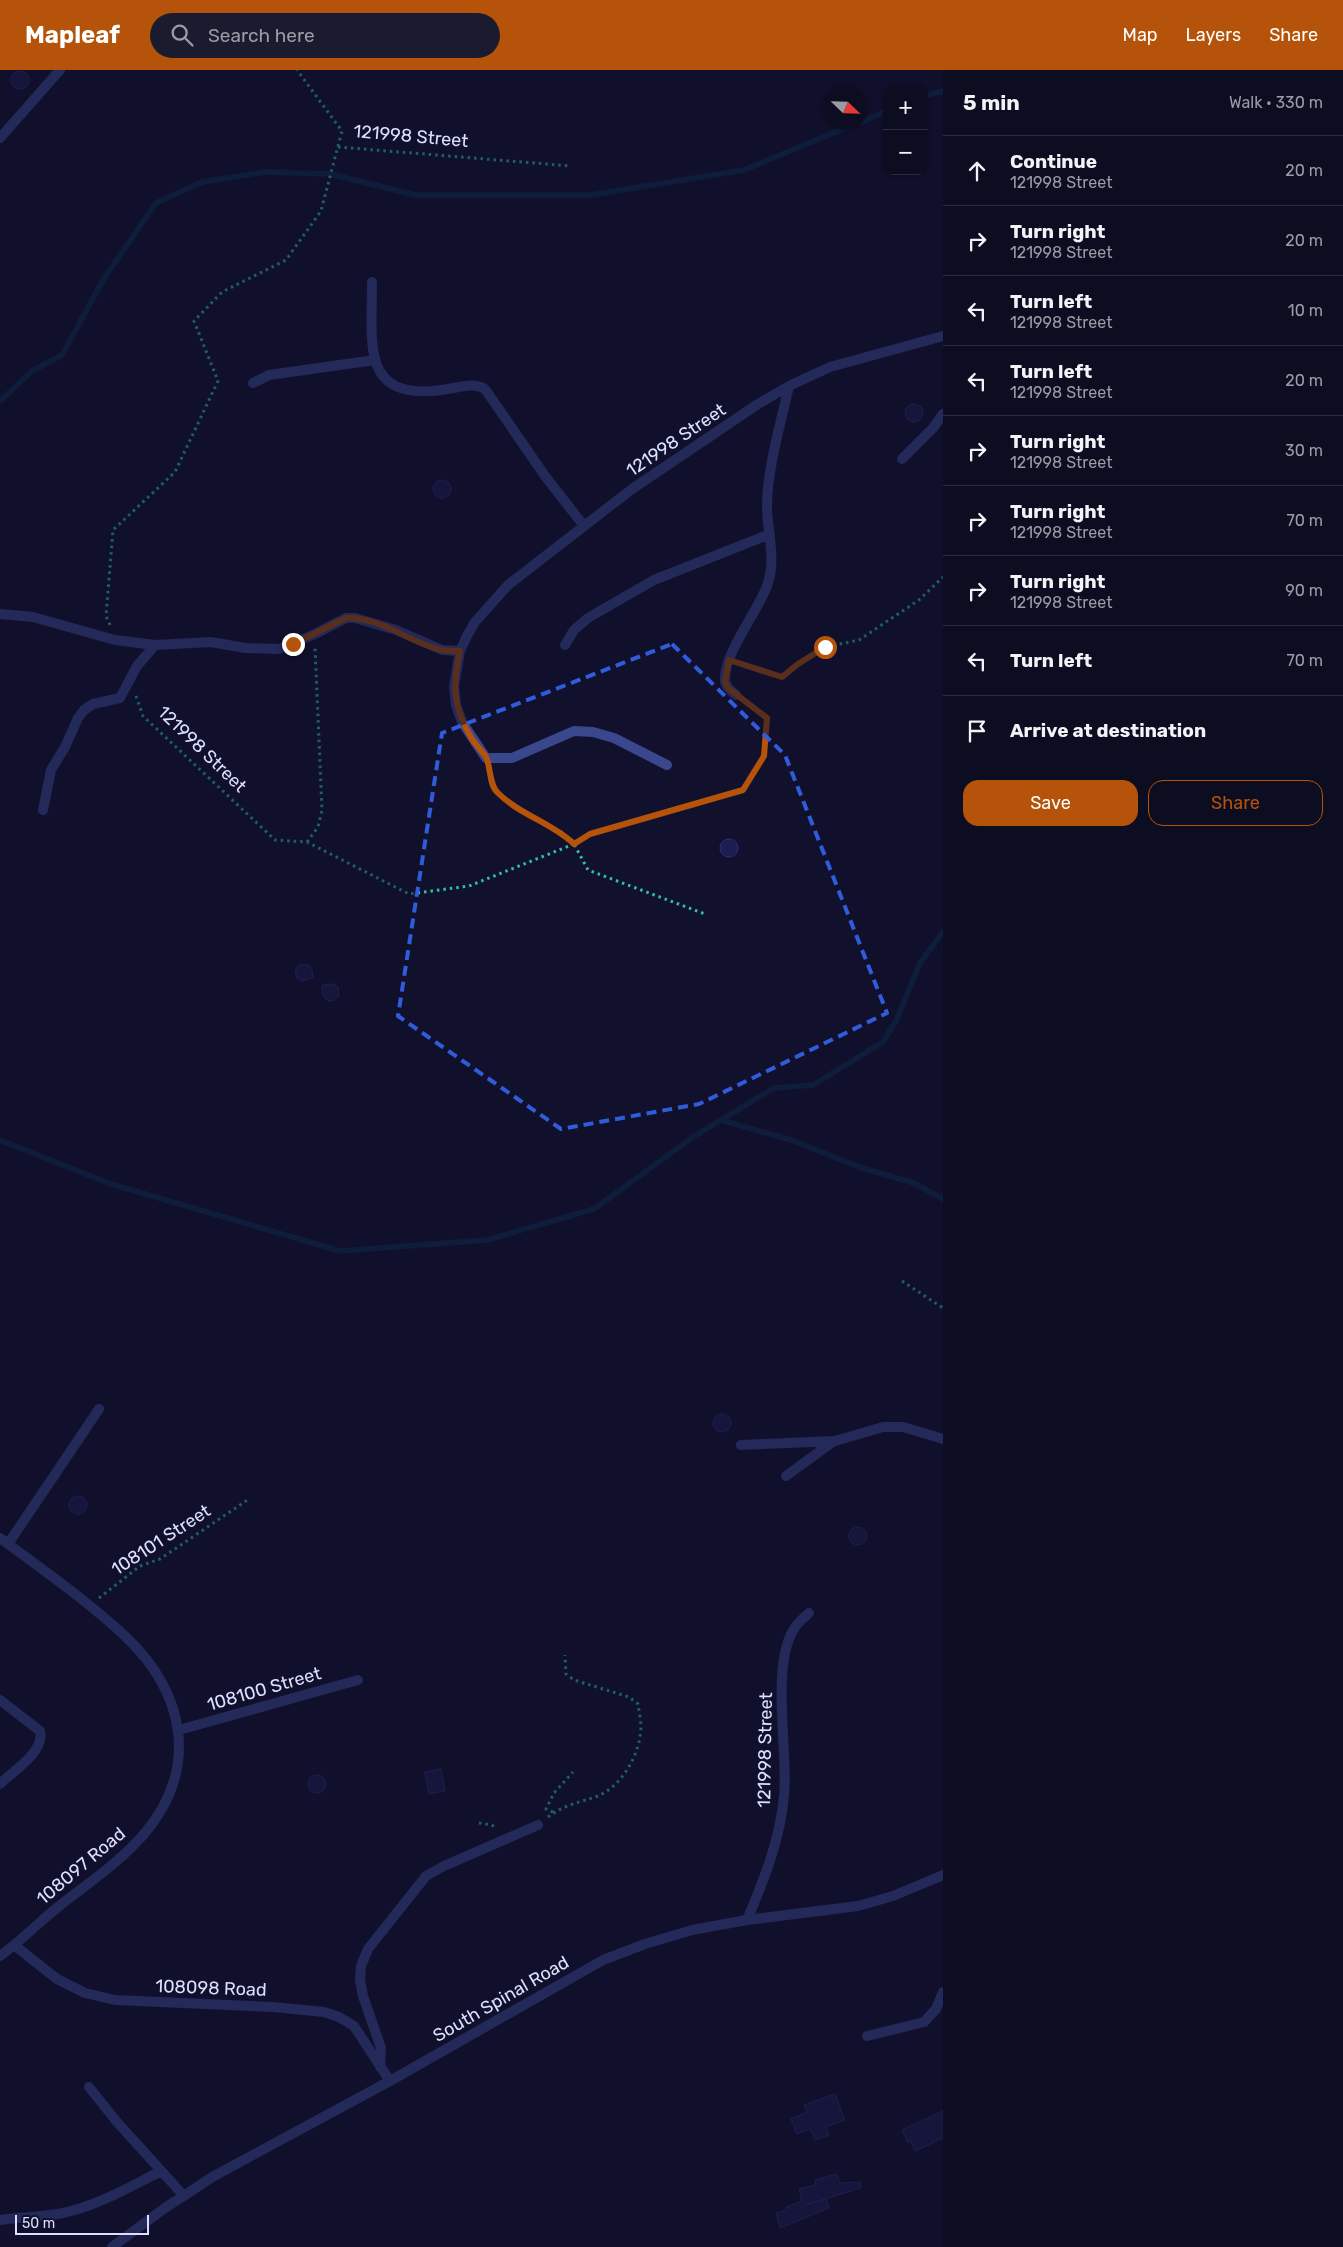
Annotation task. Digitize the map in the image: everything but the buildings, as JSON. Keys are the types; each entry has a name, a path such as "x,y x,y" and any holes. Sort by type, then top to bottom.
{"street":[{"path":"0,138 60,70"},
{"path":"372,282 372,333 375,360 379,373 387,382 403,388 428,392 472,385 485,389 545,476 584,526"},
{"name":"121998 Street","path":"486,758 462,722 456,705 454,686 460,651 476,622 508,586 632,489 758,404 789,386 830,367 943,336"},
{"path":"253,383 269,375 375,360"},
{"path":"736,695 728,688 725,681 729,660 768,585 772,566 767,506 774,449 789,386"},
{"path":"902,459 933,428 943,414"},
{"path":"565,645 574,630 588,618 654,580 770,534"},
{"path":"0,614 33,617 115,640 155,645 211,642 245,648 279,649 315,634 346,618 355,618 396,630 442,650 460,651"},
{"path":"43,810 51,770 65,747 78,718 84,710 94,704 120,698 137,666 155,645"},
{"path":"486,758 512,758 530,752 563,734 574,731 593,732 614,738 667,765"},
{"path":"4,1541 99,1409"},
{"path":"741,1444 835,1441 883,1427 904,1427 943,1439"},
{"path":"786,1476 835,1441"},
{"name":"108097 Road","path":"0,1956 53,1910 115,1862 144,1833 166,1801 175,1778 180,1749 179,1730 171,1702 154,1671 126,1636 4,1541"},
{"name":"121998 Street","path":"747,1920 766,1877 778,1833 784,1795 781,1697 785,1658 795,1627 809,1613"},
{"name":"108100 Street","path":"179,1730 358,1680"},
{"path":"0,1700 40,1731 41,1736 38,1746 32,1754 0,1784"},
{"path":"380,2068 381,2048 360,1980 361,1966 368,1949 426,1876 444,1866 538,1825"},
{"name":"South Spinal Road","path":"112,2247 214,2176 390,2081 603,1960 645,1944 692,1930 747,1920 858,1906 893,1896 943,1876"},
{"name":"108098 Road","path":"14,1945 57,1979 85,1994 115,2000 264,2006 331,2014 354,2026 368,2044 380,2068 390,2081"},
{"path":"867,2036 924,2022 936,2009 943,1992"},
{"path":"89,2087 184,2196"},
{"path":"0,2220 56,2214 77,2209 105,2199 161,2171"}],"path":[{"name":"121998 Street","path":"115,640 106,616 113,530 175,472 218,381 194,321 222,292 286,260 321,211 342,131 297,70"},
{"name":"121998 Street","path":"338,147 571,166"},
{"path":"729,660 782,677 798,664 825,647 859,640 919,600 943,577"},
{"path":"307,842 318,826 322,810 315,634"},
{"name":"121998 Street","path":"130,680 143,716 275,840 307,842 409,894 469,886 574,844 598,831 743,790 764,756 767,718 736,695"},
{"path":"486,758 496,792 533,818 563,833 574,844 588,870 705,914"},
{"path":"902,1281 943,1308"},
{"name":"108101 Street","path":"89,1606 140,1566 160,1559 249,1499"},
{"path":"538,1825 553,1812 611,1790 626,1772 637,1748 641,1726 638,1704 629,1697 574,1680 566,1674 565,1655"},
{"path":"553,1812 546,1809 554,1793 573,1772"}],"highlighted area":[{"path":"672,644 785,755 887,1013 699,1104 561,1129 398,1016 442,733"}],"waterway":[{"path":"928,95 943,91"},
{"path":"868,119 883,113"},
{"path":"0,401 32,371 62,355 103,280 156,203 202,182 265,172 330,174 415,195 591,195 744,170 841,130"},
{"path":"0,1140 111,1184 340,1251 487,1240 594,1209 693,1137 774,1088 813,1085 883,1042 896,1021 920,963 943,932"},
{"path":"721,1120 791,1140 859,1167 914,1183 943,1199"}],"route":[{"path":"293,644 334,623 346,618 355,618 364,619 396,630 442,650 460,651 454,686 456,705 462,722 486,758 496,792 533,818 563,833 574,844 590,834 643,817 743,790 764,756 767,718 728,688 725,681 729,660 782,677 798,664 825,647"}]}
